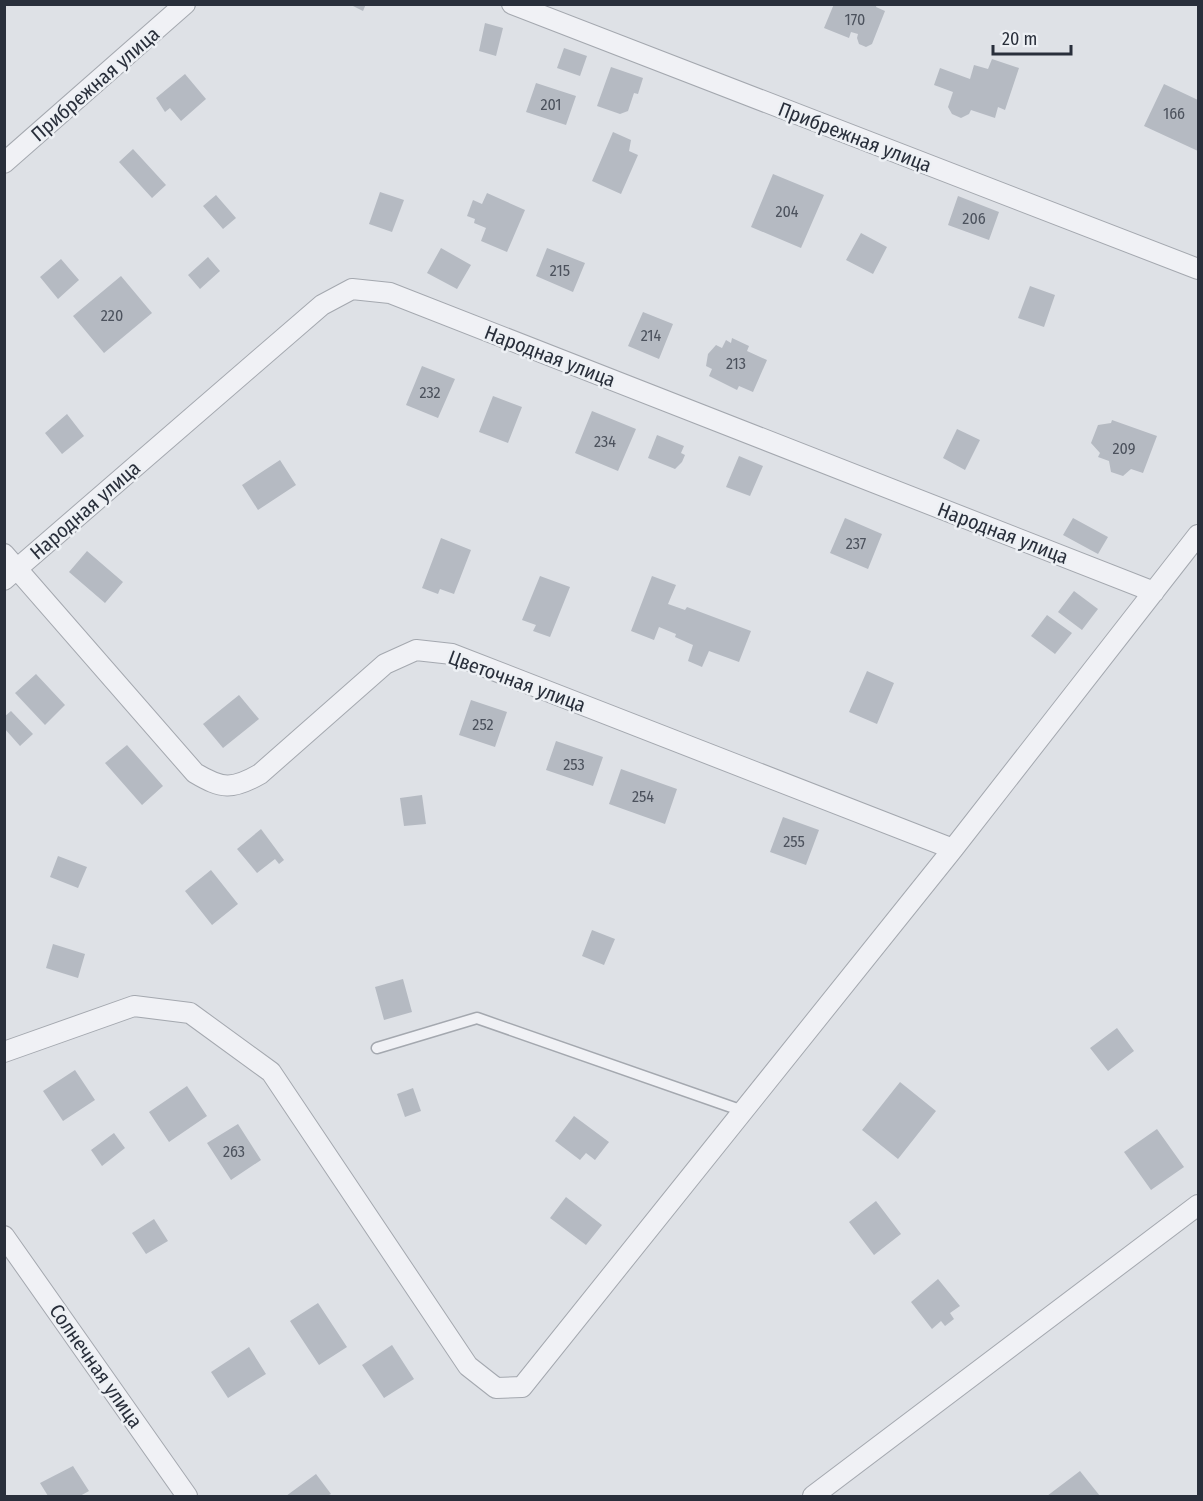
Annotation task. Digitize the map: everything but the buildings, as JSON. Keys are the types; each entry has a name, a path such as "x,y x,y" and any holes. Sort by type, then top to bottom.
{"street":[{"name":"Прибрежная улица","path":"4,163 185,4"},
{"name":"Прибрежная улица","path":"512,4 1198,268"},
{"name":"Народная улица","path":"9,568 322,305 352,289 390,293 1154,592"},
{"path":"4,1052 134,1006 190,1013 271,1072 468,1366 496,1388 522,1387 953,849 1198,535"},
{"name":"Цветочная улица","path":"9,568 195,773 214,785 241,785 260,774 385,664 417,650 452,654 953,849"},
{"path":"813,1496 1198,1205"},
{"name":"Солнечная улица","path":"4,1236 187,1497"}],"lane":[{"path":"377,1048 477,1018 743,1111"}]}
